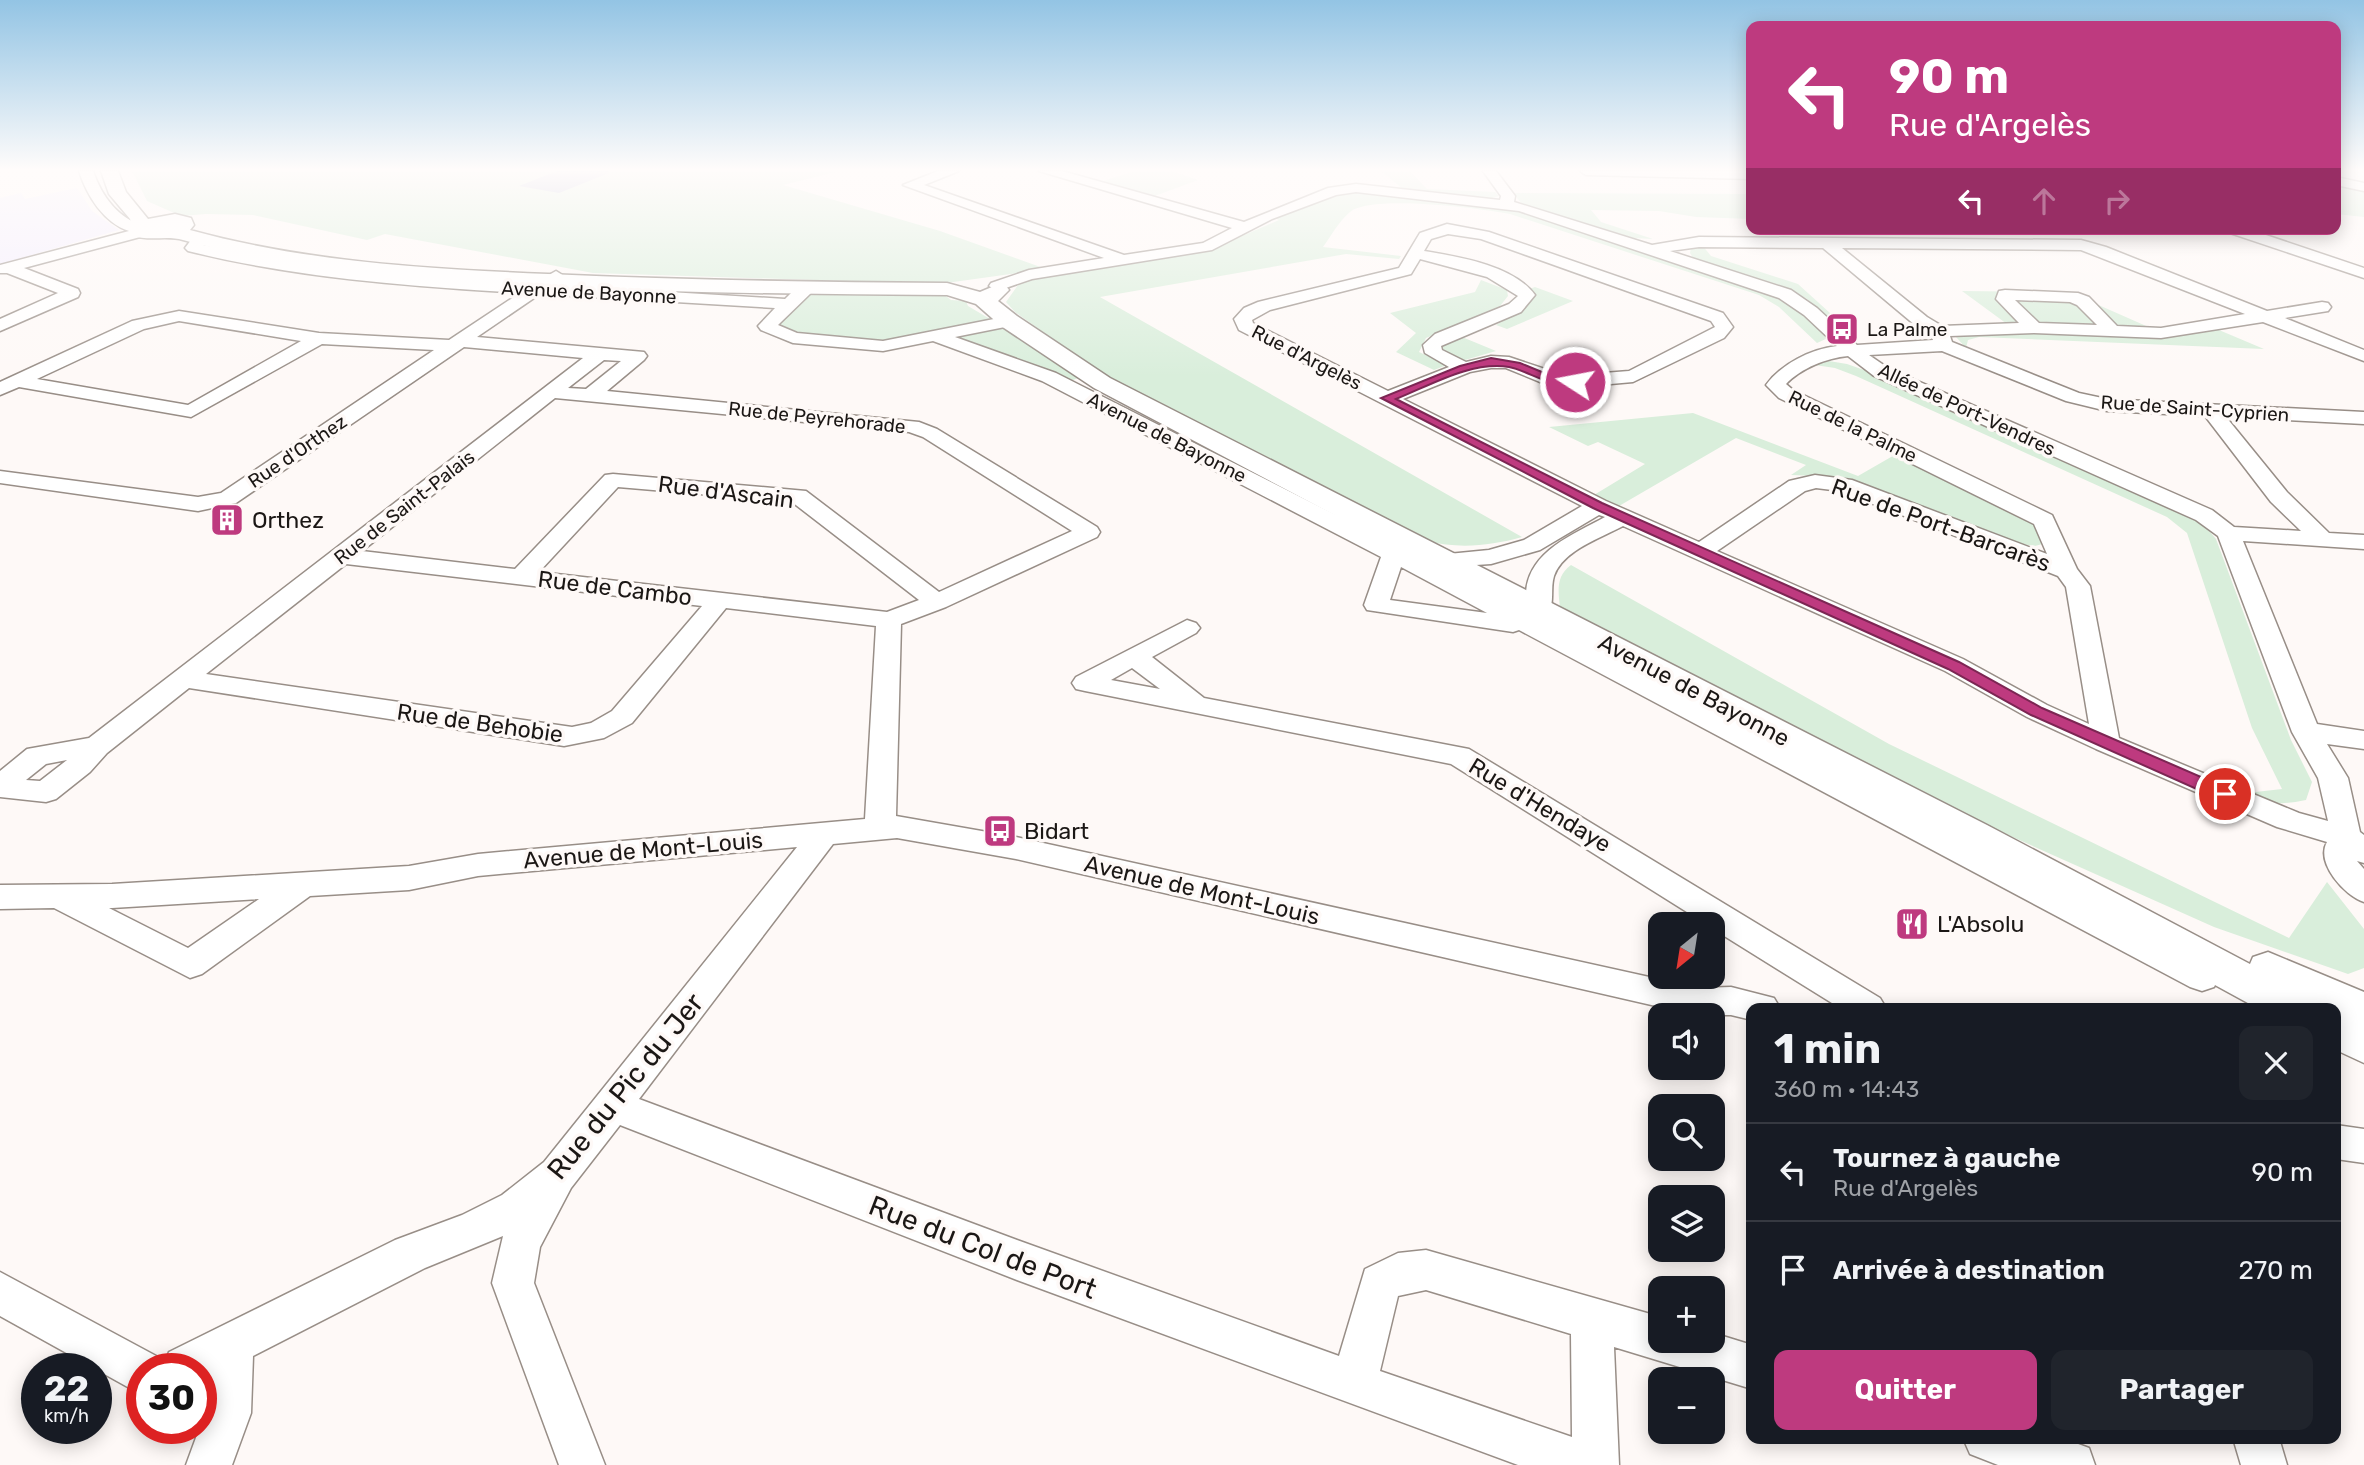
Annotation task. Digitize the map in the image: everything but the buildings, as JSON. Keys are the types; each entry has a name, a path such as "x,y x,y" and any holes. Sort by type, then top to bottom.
{"street":[{"path":"5,269 105,239"},
{"name":"Avenue de Bayonne","path":"201,239 253,251 367,268 548,282 798,296 980,292 1009,321 1102,383 1404,549 2284,1003"},
{"path":"1065,239 1124,260"},
{"name":"Allée de Port-Vendres","path":"980,292 1029,275 1207,247 1222,239"},
{"name":"Rue d'Argelès","path":"1423,239 1409,267 1398,273 1264,306 1250,312 1243,319 1245,326 1598,506 1954,665 2037,711 2106,743 2288,820 2355,845"},
{"name":"Rue d'Argelès","path":"1387,398 1484,362 1501,362 1559,381 1622,378 1640,374 1718,334 1724,327 1724,323 1708,313 1495,239"},
{"name":"Allée de Port-Vendres","path":"1618,239 1785,294 1799,302 1851,351 1896,379 2204,515 2228,533"},
{"path":"2263,239 2364,273"},
{"path":"1651,250 1670,244 1699,242 2081,245 2100,250 2364,356"},
{"name":"Rue de Saint-Cyprien","path":"1826,242 1942,338 2091,402 2125,407 2364,418"},
{"path":"1415,254 1463,264 1517,285 1527,295 1515,308 1441,338 1432,345 1434,353 1464,368"},
{"path":"0,326 72,293 5,269"},
{"name":"Rue d'Orthez","path":"0,477 198,504 228,498 548,282"},
{"path":"2034,328 2011,307 2004,299 2005,295 2072,297 2083,301 2112,331"},
{"path":"798,296 767,326 793,338 883,346 1009,321"},
{"name":"Rue de la Palme","path":"2066,571 2044,520 1786,394 1776,385 1782,377 1818,357 1942,338 2034,328 2161,333 2322,307"},
{"path":"8,385 138,325 179,316 318,338 457,343 638,356 591,395"},
{"name":"Avenue de Bayonne","path":"934,335 1049,377 1404,549 1446,561 1532,617 1973,835 2051,882 2364,1011"},
{"path":"8,385 130,401 112,410 173,420 318,338"},
{"name":"Rue de Saint-Palais","path":"0,786 46,792 80,765 97,746 600,354"},
{"name":"Rue de Peyrehorade","path":"551,392 912,426 930,433 1089,532 937,602 889,620"},
{"path":"2211,411 2278,497 2344,541 2364,560"},
{"name":"Rue d'Ascain","path":"522,577 613,480 798,496 937,602"},
{"name":"Rue de Port-Barcarès","path":"1700,552 1797,486 1815,481 1844,485 2066,571 2078,586 2106,743"},
{"path":"1446,561 1491,557 1521,549 1598,506"},
{"path":"1532,617 1538,580 1552,557 1622,517"},
{"path":"2344,541 2228,533 2306,732 2333,778 2355,845 2339,849 2342,863 2364,890"},
{"name":"Avenue de Bayonne","path":"1404,549 1376,605 1532,617"},
{"name":"Rue de Cambo","path":"341,556 889,620"},
{"name":"Rue de Behobie","path":"184,679 564,737 585,736 607,729 622,717 720,600"},
{"path":"880,828 889,620"},
{"name":"Rue d'Hendaye","path":"1187,628 1085,683 1459,756 1699,912"},
{"name":"Rue d'Hendaye","path":"1133,656 1199,705"},
{"path":"2306,732 2364,740"},
{"name":"Avenue de Mont-Louis","path":"0,897 112,896 409,878 478,865 897,827 1016,848 1648,978"},
{"name":"Rue du Pic du Jer","path":"216,1353 410,1254 475,1229 516,1208 558,1175 824,834"},
{"name":"Avenue de Mont-Louis","path":"56,895 190,965 303,884"},
{"name":"Rue d'Hendaye","path":"1726,928 1859,1003"},
{"name":"Avenue de Mont-Louis","path":"1700,989 1746,1004"},
{"path":"2341,1031 2364,1044"},
{"name":"Rue du Col de Port","path":"614,1106 1003,1255 1584,1465"},
{"path":"2341,1144 2364,1146"},
{"path":"558,1175 520,1243 513,1283 582,1465"},
{"path":"1354,1384 1380,1283 1398,1273 1426,1270 1648,1335"},
{"path":"0,1293 126,1364"},
{"path":"1594,1319 1592,1341 1596,1465"},
{"path":"209,1465 228,1413 232,1345"},
{"path":"1706,1353 1746,1365"},
{"path":"2005,1444 2072,1465"},
{"path":"2258,1444 2264,1465"}],"shaded area":[{"path":"0,239 86,239 0,264"}],"green space":[{"path":"414,239 963,239 1046,269 939,284 593,273"},
{"path":"1234,239 1328,239 1323,247 1401,256 1399,259 1346,254 1100,297 1522,537 1498,543 1462,546 1426,541 1115,383 1015,312 1006,302 1025,280 1205,252"},
{"path":"1588,239 1609,239 1772,293 1792,304 1828,338 1817,343 1779,307 1759,295"},
{"path":"1702,245 1711,256 1798,284 1841,323 1833,323 1807,299 1795,293 1693,258 1691,248"},
{"path":"1481,280 1507,290 1508,296 1500,306 1426,338 1419,352 1447,365 1434,370 1396,352 1416,333 1390,313 1475,292"},
{"path":"1535,287 1573,301 1507,329 1496,325 1519,311 1529,289"},
{"path":"1962,291 2069,292 2153,329 2200,322 2264,349 1979,337 1968,340 1966,348 1946,326 2007,324"},
{"path":"811,293 942,293 951,300 966,301 968,306 990,319 987,323 936,330 879,344 798,336 774,324 801,298"},
{"path":"986,328 1004,328 1078,378 1068,382 951,336"},
{"path":"1462,337 1496,351 1465,360 1439,352 1441,344"},
{"path":"1829,361 1867,371 2190,516 2205,526 2216,539 2291,740 2312,782 2306,800 2275,803 2247,793 2282,789 2252,728 2187,533 2167,517 1856,376 1835,368 1815,365"},
{"path":"1693,413 1858,476 1898,453 2039,523 2046,543 2035,546 2007,542 1817,476 1791,475 1806,465 1736,438 1619,506 1594,495 1645,464 1598,442 1588,446 1549,427"},
{"path":"1571,565 1889,744 2289,938 2327,882 2364,929 2364,968 2348,974 2214,927 1979,822 1560,608 1560,579"}],"place":[{"name":"La Palme","path":"1842,329"},
{"name":"Orthez","path":"227,520"},
{"name":"Bidart","path":"1000,831"},
{"name":"L'Absolu","path":"1912,924"}],"route":[{"path":"1575,382 1552,380 1516,365 1484,362 1387,398 1598,506 1954,665 2037,711 2225,794"}]}
